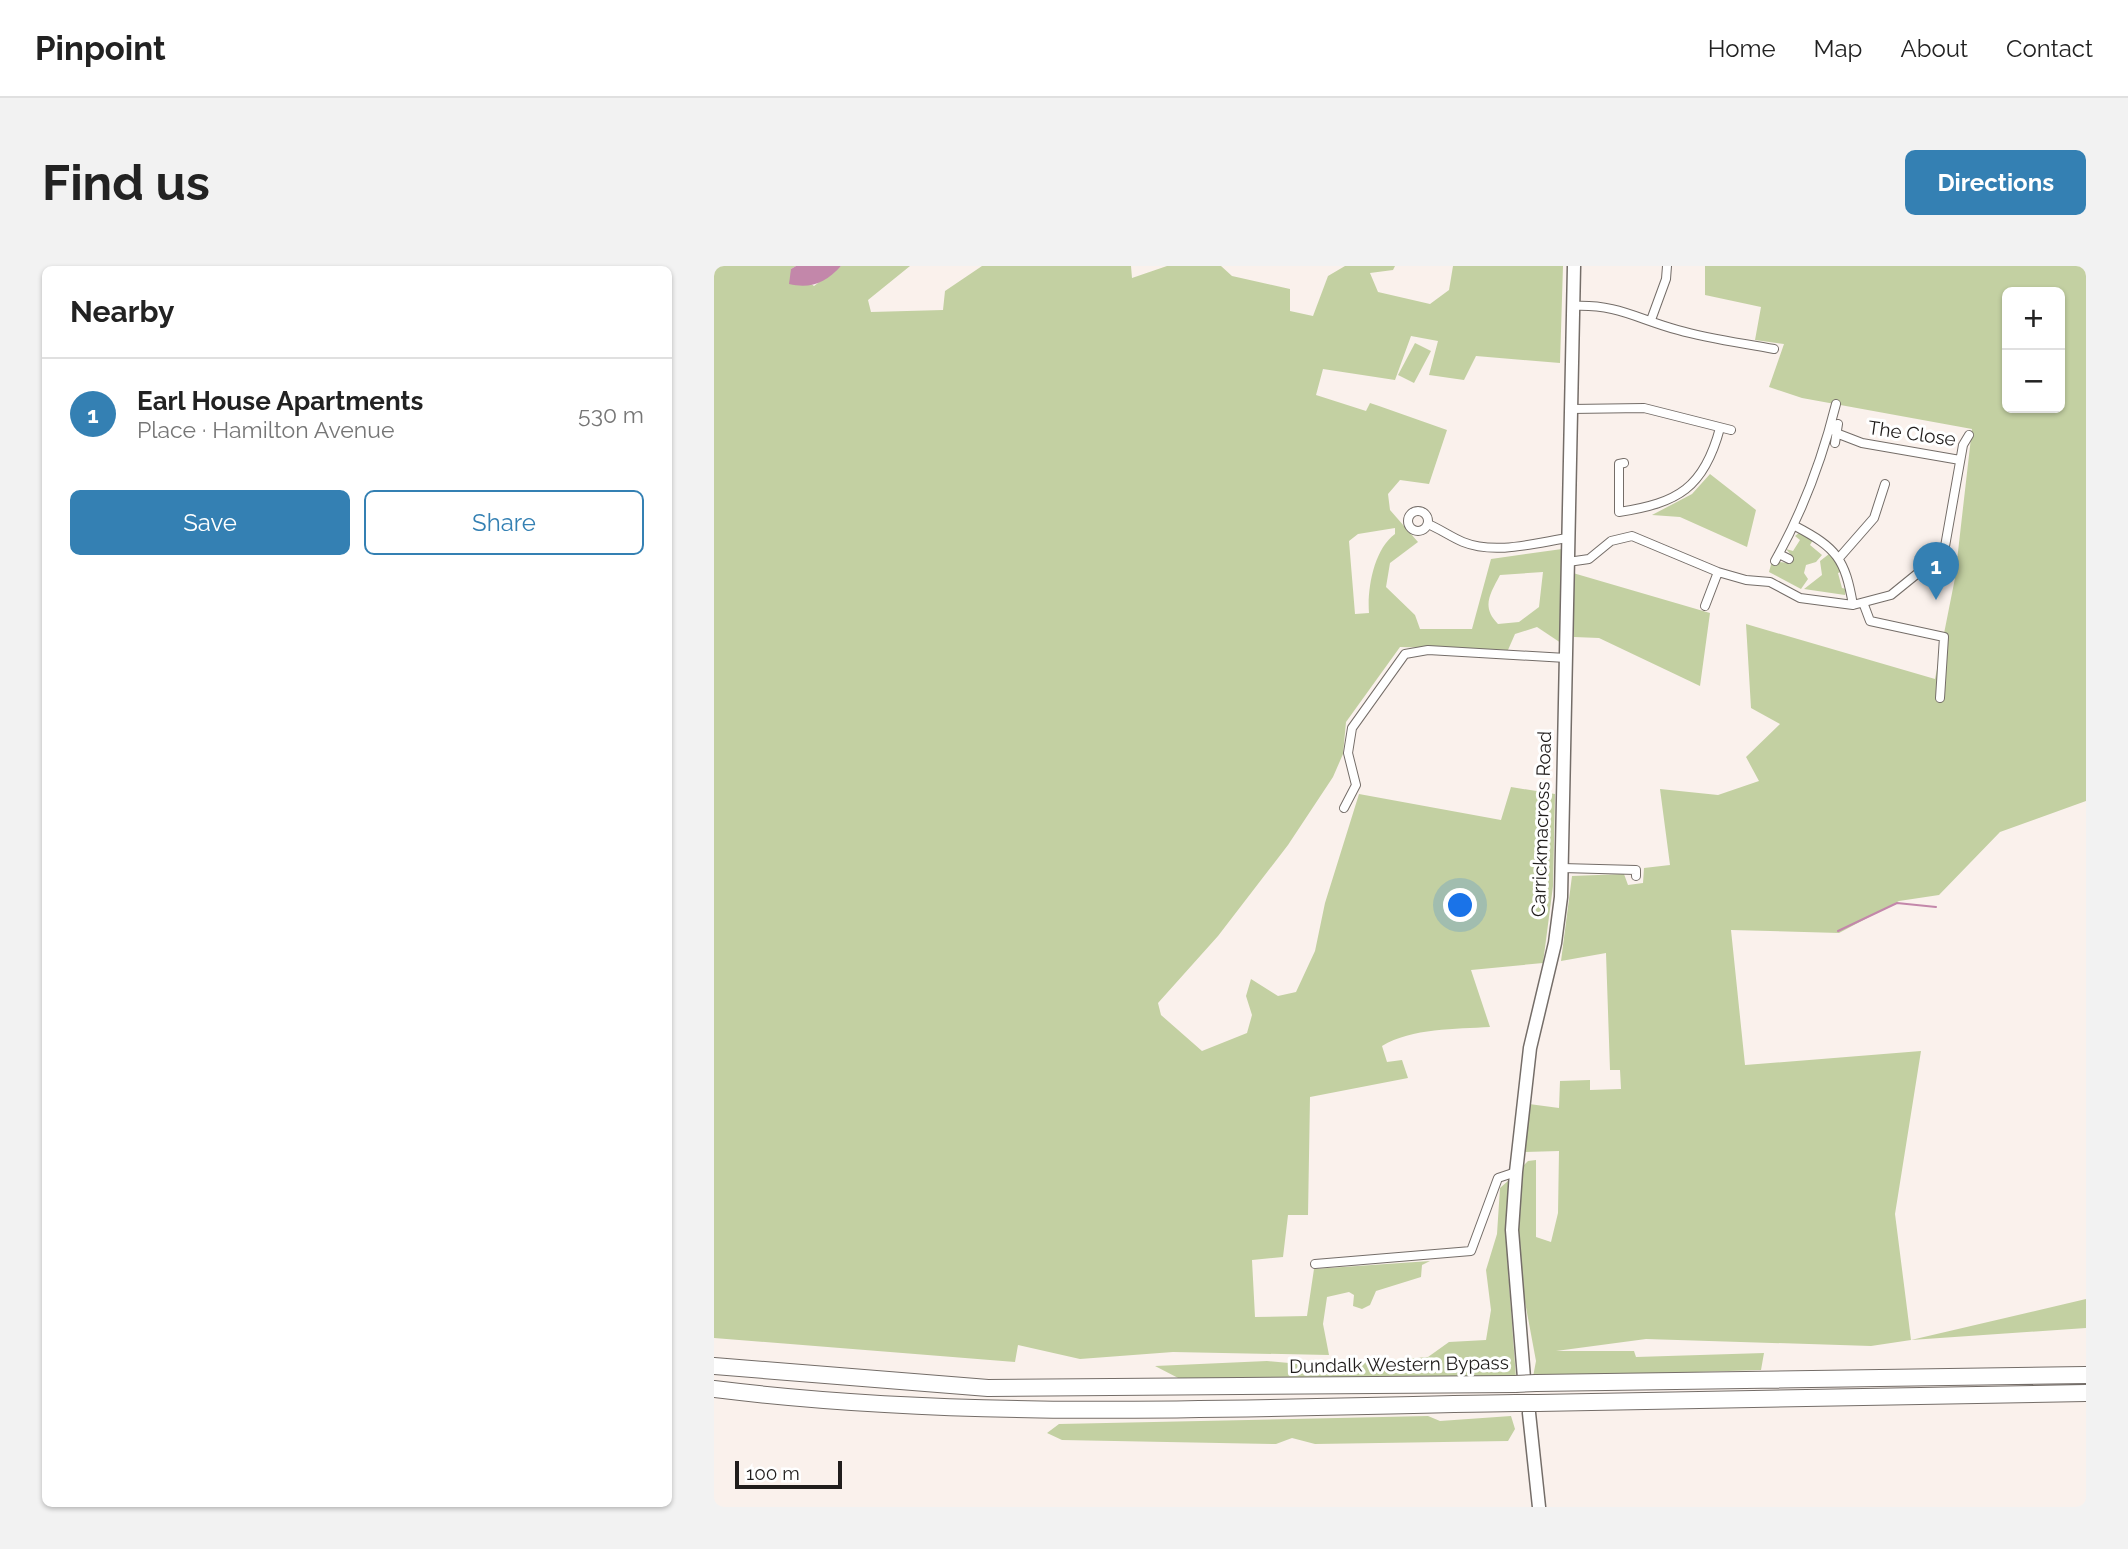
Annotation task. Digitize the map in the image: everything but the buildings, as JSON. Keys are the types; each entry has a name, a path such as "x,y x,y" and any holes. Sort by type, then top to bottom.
{"highway":[{"name":"Dundalk Western Bypass","path":"714,1366 804,1376 988,1388 2086,1375"},
{"path":"714,1389 856,1402 1010,1410 1528,1406 2086,1393"}],"main road":[{"name":"Carrickmacross Road","path":"1525,1382 1512,1230 1530,1048 1555,943 1562,868 1574,266"},
{"path":"1528,1406 1539,1507"}],"street":[{"path":"1651,320 1667,279 1667,266"},
{"path":"1573,306 1597,305 1623,310 1680,331 1774,349"},
{"path":"1571,408 1644,408 1731,430"},
{"path":"1789,559 1777,557 1795,526 1820,466 1838,409"},
{"path":"1835,443 1838,424"},
{"path":"1624,463 1619,464 1619,512 1655,506 1688,489 1698,479 1714,452 1720,428"},
{"name":"The Close","path":"1836,433 1862,443 1960,460 1969,435"},
{"path":"1568,562 1589,559 1611,541 1632,536 1718,572 1746,580 1770,582 1788,593 1810,600 1864,605 1891,596 1941,557 1947,547 1960,460"},
{"path":"1839,558 1874,518 1885,484"},
{"path":"1428,524 1465,543 1486,547 1506,548 1568,538"},
{"path":"1795,526 1839,558 1847,570 1853,605"},
{"path":"1705,606 1718,572"},
{"path":"1864,605 1870,621 1944,637 1940,698"},
{"path":"1344,808 1356,785 1348,753 1352,728 1405,654 1428,650 1566,658"},
{"path":"1562,868 1636,870 1636,876"},
{"path":"1315,1264 1471,1251 1498,1178 1516,1172"}],"green space":[{"path":"714,266 796,266 791,269 814,286 841,266 910,266 868,300 871,312 943,310 945,291 982,266 1131,266 1132,278 1167,266 1221,266 1232,276 1290,289 1290,311 1313,316 1328,276 1345,266 1395,266 1393,270 1370,273 1378,292 1430,304 1449,290 1453,266 1563,266 1560,363 1476,356 1464,380 1429,375 1438,341 1411,336 1395,380 1323,369 1316,395 1366,411 1370,403 1447,430 1429,484 1400,480 1388,494 1390,510 1418,542 1390,563 1386,587 1415,615 1420,629 1472,629 1491,559 1562,549 1561,643 1537,627 1515,634 1508,650 1400,647 1346,722 1343,754 1333,777 1288,845 1218,936 1158,1003 1161,1015 1202,1051 1247,1033 1252,1015 1246,996 1251,979 1278,996 1296,992 1315,951 1325,903 1359,794 1501,820 1511,787 1555,794 1553,886 1543,963 1471,970 1490,1027 1420,1033 1382,1046 1387,1062 1402,1060 1408,1078 1310,1097 1308,1215 1288,1215 1283,1257 1252,1260 1255,1317 1307,1316 1314,1269 1430,1261 1422,1265 1421,1277 1376,1291 1370,1305 1362,1309 1353,1306 1354,1295 1349,1292 1327,1297 1323,1324 1329,1355 1173,1352 1080,1359 1018,1345 1015,1362 714,1338","holes":["1395,528 1395,534 1382,549 1373,570 1369,613 1355,614 1349,541 1358,534","1543,572 1539,607 1519,622 1498,624 1490,612 1489,600 1500,575"]},
{"path":"1705,266 2086,266 2086,801 2000,832 1939,895 1899,901 1839,933 1731,930 1745,1065 1921,1051 1895,1214 1911,1340 1871,1346 1646,1339 1556,1351 1634,1351 1636,1357 1764,1353 1761,1370 1533,1377 1536,1361 1523,1291 1517,1237 1521,1168 1528,1161 1536,1160 1536,1237 1551,1242 1558,1213 1559,1151 1525,1152 1529,1104 1559,1108 1560,1081 1590,1080 1590,1090 1621,1089 1620,1070 1610,1070 1606,953 1561,961 1572,876 1624,874 1628,885 1643,883 1644,868 1670,865 1660,789 1718,795 1759,781 1746,757 1780,724 1751,708 1746,624 1935,679 1955,578 1972,429 1802,398 1769,387 1784,344 1755,340 1761,307 1705,295"},
{"path":"1415,343 1431,351 1414,383 1398,375"},
{"path":"1710,474 1756,510 1747,547 1680,517 1652,515 1692,494"},
{"path":"1799,533 1813,540 1810,545 1822,555 1816,562 1806,565 1804,573 1808,579 1801,589 1769,572 1772,561 1788,563 1792,556 1786,549 1793,551 1800,540 1795,536"},
{"path":"1829,554 1843,571 1838,573 1842,588 1846,589 1845,595 1804,589 1822,575 1820,561"},
{"path":"1573,573 1710,613 1700,686 1599,638 1574,637"},
{"path":"1509,1180 1507,1255 1516,1378 1184,1381 1155,1366 1267,1361 1322,1366 1428,1357 1449,1342 1486,1340 1491,1310 1486,1270 1497,1234 1500,1188"},
{"path":"2086,1299 2086,1328 1911,1340"},
{"path":"1428,1416 1440,1421 1511,1416 1515,1429 1508,1441 1315,1444 1292,1438 1276,1444 1062,1440 1047,1433 1059,1424"}],"shaded area":[{"path":"796,266 841,266 830,277 804,286 789,284 791,269"}],"waterway":[{"path":"1838,931 1897,903 1936,907"}],"place":[{"name":"Earl House Apartments","path":"1936,600"}]}
